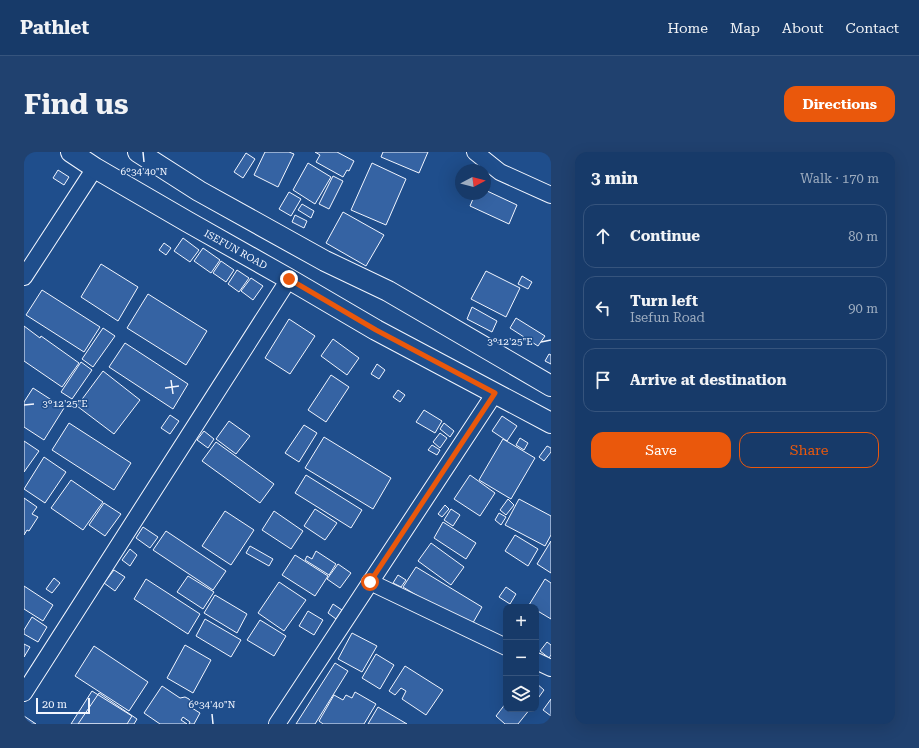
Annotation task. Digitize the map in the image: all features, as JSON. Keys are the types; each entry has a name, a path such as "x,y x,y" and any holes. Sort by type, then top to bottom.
{"street":[{"name":"ISEFUN ROAD","path":"71,152 188,222 376,330 551,422"},
{"path":"138,152 199,191 325,261 388,291 551,386"},
{"path":"475,152 500,172 551,195"},
{"path":"24,277 96,168"},
{"path":"24,693 289,279"},
{"path":"277,724 495,393"},
{"path":"370,582 503,646"},
{"path":"539,662 551,668"}],"building":[{"path":"265,152 289,152 294,154 278,187 254,175"},
{"path":"315,152 337,152 354,161 349,171 347,170 343,177 316,162 320,155"},
{"path":"383,152 428,152 419,173 381,157"},
{"path":"246,153 255,159 243,178 234,172"},
{"path":"308,163 331,177 315,204 293,190"},
{"path":"372,163 406,179 386,225 351,210"},
{"path":"58,170 69,177 64,185 53,178"},
{"path":"333,176 343,181 329,209 319,204"},
{"path":"289,192 301,199 291,216 279,209"},
{"path":"491,193 517,205 509,224 470,206 472,200 491,200"},
{"path":"302,204 314,211 311,218 298,210"},
{"path":"343,212 384,235 366,266 326,243"},
{"path":"295,215 307,221 304,228 292,222"},
{"path":"183,238 199,250 190,262 174,251"},
{"path":"164,243 171,248 166,255 159,250"},
{"path":"203,248 220,260 211,273 194,261"},
{"path":"221,261 234,270 226,282 213,273"},
{"path":"101,264 138,287 118,321 81,297"},
{"path":"237,270 249,278 239,292 228,284"},
{"path":"486,271 520,288 506,317 471,299"},
{"path":"522,276 532,282 528,289 518,284"},
{"path":"251,278 263,286 253,300 241,291"},
{"path":"42,290 100,327 84,352 26,315"},
{"path":"148,294 207,331 186,365 127,328"},
{"path":"472,307 497,321 492,332 467,319"},
{"path":"516,318 545,336 538,346 510,328"},
{"path":"289,319 315,336 290,374 265,358"},
{"path":"24,326 79,363 62,387 24,361"},
{"path":"103,328 115,336 93,367 82,359"},
{"path":"333,339 359,358 347,375 321,356"},
{"path":"125,343 188,384 173,409 109,367"},
{"path":"549,354 551,355 551,364 545,361"},
{"path":"81,362 92,370 72,399 61,392"},
{"path":"377,364 385,370 379,379 371,374"},
{"path":"103,371 140,400 114,434 77,406"},
{"path":"331,375 349,387 326,422 308,410"},
{"path":"33,388 64,408 44,440 24,427 24,402"},
{"path":"398,390 405,395 400,402 393,397"},
{"path":"424,410 442,421 435,433 416,422"},
{"path":"170,415 179,421 170,434 161,428"},
{"path":"502,416 517,426 507,441 492,431"},
{"path":"229,421 250,436 236,454 216,439"},
{"path":"69,423 131,463 114,490 52,450"},
{"path":"444,423 454,431 450,437 440,429"},
{"path":"304,425 317,433 299,462 285,453"},
{"path":"204,431 214,439 208,448 197,440"},
{"path":"440,433 447,438 440,448 433,442"},
{"path":"324,437 391,478 373,509 305,468"},
{"path":"520,438 528,443 524,450 516,445"},
{"path":"503,439 535,458 511,499 479,480"},
{"path":"24,441 39,451 24,472"},
{"path":"216,442 274,484 260,503 202,461"},
{"path":"432,445 440,450 437,455 428,450"},
{"path":"547,446 551,448 551,452 544,461 539,457"},
{"path":"44,457 66,472 45,503 24,489"},
{"path":"306,475 362,510 351,528 295,493"},
{"path":"470,475 495,493 480,516 454,499"},
{"path":"71,480 103,502 83,530 51,508"},
{"path":"24,498 37,507 32,514 38,517 29,531 27,530 24,535"},
{"path":"508,499 514,505 506,515 500,510"},
{"path":"519,499 551,516 551,535 545,546 505,525"},
{"path":"104,503 121,514 105,536 89,525"},
{"path":"445,505 449,509 442,517 438,514"},
{"path":"315,509 337,523 325,540 304,526"},
{"path":"451,509 460,515 453,526 444,520"},
{"path":"225,511 254,530 231,565 202,546"},
{"path":"274,511 303,531 291,549 262,530"},
{"path":"499,513 506,517 501,525 495,520"},
{"path":"443,522 476,543 466,559 434,538"},
{"path":"143,527 158,537 150,548 136,538"},
{"path":"166,531 226,571 213,590 153,550"},
{"path":"515,535 538,549 528,566 505,551"},
{"path":"551,541 551,573 537,564"},
{"path":"431,543 464,567 451,585 418,561"},
{"path":"250,546 273,559 269,566 246,553"},
{"path":"130,549 137,555 130,566 122,560"},
{"path":"316,551 336,564 329,575 305,560 307,556 312,559"},
{"path":"295,555 328,576 315,596 282,575"},
{"path":"338,564 351,573 340,588 327,579"},
{"path":"416,567 482,607 470,628 403,587"},
{"path":"114,570 125,577 115,591 104,583"},
{"path":"398,575 406,580 401,587 393,583"},
{"path":"188,576 214,592 203,609 177,592"},
{"path":"54,578 60,583 52,593 46,589"},
{"path":"146,579 200,614 188,634 134,599"},
{"path":"545,579 551,583 551,619 539,612 539,604 530,604"},
{"path":"279,582 306,600 284,631 258,613"},
{"path":"24,586 53,605 43,621 24,609"},
{"path":"506,587 516,594 510,604 499,597"},
{"path":"215,595 247,614 237,633 204,613"},
{"path":"333,604 342,610 336,619 328,613"},
{"path":"308,611 323,620 314,635 299,626"},
{"path":"32,617 47,627 38,642 24,634 24,630"},
{"path":"205,619 241,640 231,657 196,636"},
{"path":"260,620 286,636 274,656 247,640"},
{"path":"352,633 377,646 362,672 338,659"},
{"path":"547,642 551,645 551,655 549,658 540,651"},
{"path":"24,644 30,647 24,657"},
{"path":"185,645 211,660 193,693 167,678"},
{"path":"94,646 148,682 129,711 75,676"},
{"path":"376,654 394,665 380,689 362,678"},
{"path":"335,663 348,671 315,724 296,724"},
{"path":"405,666 443,690 426,715 402,699 406,691 401,688 395,695 389,691"},
{"path":"162,686 180,698 185,697 189,699 192,708 200,713 194,724 189,724 190,722 183,717 181,720 187,724 160,724 144,713"},
{"path":"539,686 544,690 539,697"},
{"path":"92,691 132,716 127,724 71,724"},
{"path":"355,692 376,704 364,724 323,724 319,721 334,695 343,700 346,695 352,698"},
{"path":"99,693 137,719 134,724 78,724"},
{"path":"551,699 551,716 543,710"},
{"path":"378,707 407,724 368,724"},
{"path":"503,707 503,712 528,712 518,724 505,724 496,716"},
{"path":"24,716 36,724 24,724"}],"route":[{"path":"289,279 376,330 495,393 370,582"}]}
